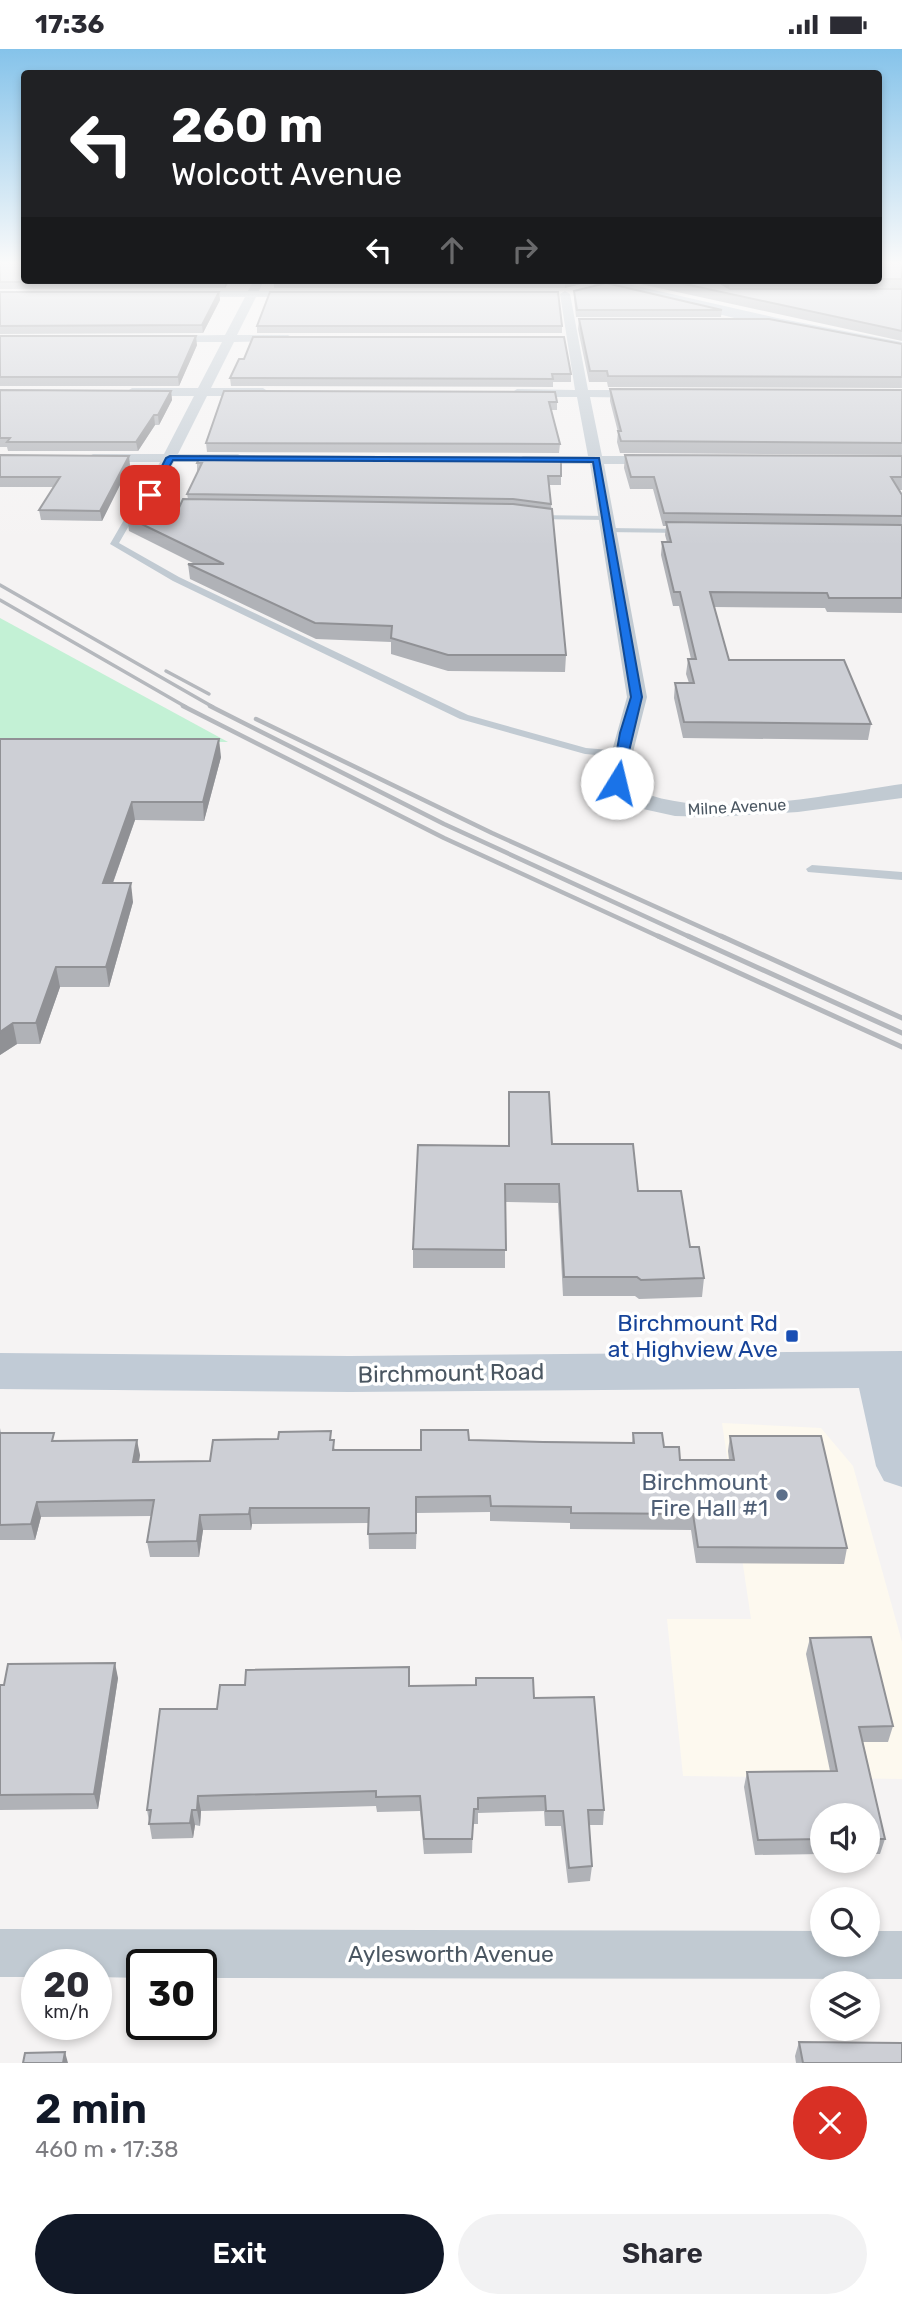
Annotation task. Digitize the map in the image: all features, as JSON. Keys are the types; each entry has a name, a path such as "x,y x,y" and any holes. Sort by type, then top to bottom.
{"main road":[{"name":"Birchmount Road","path":"0,1371 350,1374 891,1369"},
{"path":"891,1369 888,1415 902,1466"}],"street":[{"path":"149,498 220,358"},
{"name":"Milne Avenue","path":"575,358 596,460 636,697 616,776 620,791 643,804 673,810 730,810 902,791"},
{"path":"123,392 282,392"},
{"path":"503,393 665,394"},
{"path":"73,458 255,459"},
{"path":"502,460 681,461"},
{"name":"Aylesworth Avenue","path":"0,1954 902,1955"}],"lane":[{"path":"205,509 135,508 114,544 176,579 464,717 585,751 621,754"},
{"path":"523,515 542,519 692,531"},
{"path":"811,869 902,876"}],"shaded area":[{"path":"722,1423 821,1428 853,1466 902,1642 902,1779 683,1776 667,1619 751,1619"}],"green space":[{"path":"0,618 228,742 0,741"}],"building":[{"path":"0,358 186,358 178,377 0,377"},
{"path":"568,358 571,374 552,374 553,379 230,378 239,359"},
{"path":"587,358 902,358 902,377 608,376 607,371 590,371"},
{"path":"610,389 902,390 902,443 621,441"},
{"path":"0,390 171,391 158,415 154,415 136,442 7,442 10,438 0,438"},
{"path":"224,391 555,392 557,402 549,402 560,444 206,443"},
{"path":"0,455 129,456 100,511 39,510 60,477 0,477"},
{"path":"625,455 902,456 902,477 891,477 902,495 902,516 664,513 654,477 631,477"},
{"path":"200,456 561,458 561,476 548,476 551,504 513,499 187,494 202,463 197,463"},
{"path":"183,499 513,504 552,509 566,655 448,655 391,638 392,626 315,623 188,564 224,564 127,517 130,511 177,512"},
{"path":"666,522 902,525 902,598 829,598 827,593 710,592 729,660 844,660 871,724 684,722 675,683 694,683 688,659 696,659 680,592 674,592 662,542 671,542"},
{"path":"0,739 219,739 203,802 132,802 103,883 131,883 106,967 56,967 36,1023 13,1023 0,1032"},
{"path":"509,1092 549,1092 552,1144 633,1144 638,1191 681,1191 690,1247 699,1247 704,1278 641,1280 637,1277 564,1277 559,1184 505,1184 506,1250 413,1249 418,1145 509,1146"},
{"path":"421,1430 468,1430 469,1440 543,1442 634,1443 633,1433 662,1433 664,1447 679,1447 680,1460 734,1460 730,1436 821,1436 847,1548 698,1547 693,1514 571,1513 571,1507 491,1506 490,1496 416,1497 416,1533 368,1534 369,1508 250,1508 249,1514 200,1515 197,1541 147,1542 154,1500 37,1502 31,1524 0,1525 0,1433 54,1433 52,1441 137,1440 133,1462 210,1461 213,1440 278,1439 279,1432 331,1431 333,1450 421,1450"},
{"path":"871,1637 893,1726 859,1727 877,1803 810,1803 810,1839 758,1840 747,1772 837,1771 810,1638"},
{"path":"115,1663 94,1794 0,1795 0,1685 4,1685 8,1664"},
{"path":"409,1667 409,1686 476,1685 476,1678 533,1678 534,1698 594,1697 604,1810 588,1810 592,1866 569,1868 563,1811 546,1811 545,1796 478,1798 478,1809 474,1809 472,1839 424,1839 420,1796 376,1797 376,1791 198,1796 197,1810 192,1810 190,1823 149,1824 151,1810 147,1810 160,1709 217,1709 220,1685 245,1685 246,1670"},
{"path":"880,1817 885,1839 880,1839"},
{"path":"799,2042 902,2043 902,2063 803,2063"},
{"path":"65,2052 63,2063 23,2063 25,2053"}],"railway":[{"path":"0,585 213,707"},
{"path":"0,600 186,707"},
{"path":"166,671 209,694"},
{"path":"183,706 444,838 662,938"},
{"path":"210,706 444,824 692,938"},
{"path":"256,719 492,833 725,938"},
{"path":"658,936 902,1047"},
{"path":"688,936 902,1033"},
{"path":"721,936 902,1018"}],"place":[{"name":"Birchmount Rd at Highview Ave","path":"792,1336"},
{"name":"Birchmount Fire Hall #1","path":"782,1495"}],"route":[{"path":"150,495 170,458 596,460 636,697 616,776 617,783"}]}
